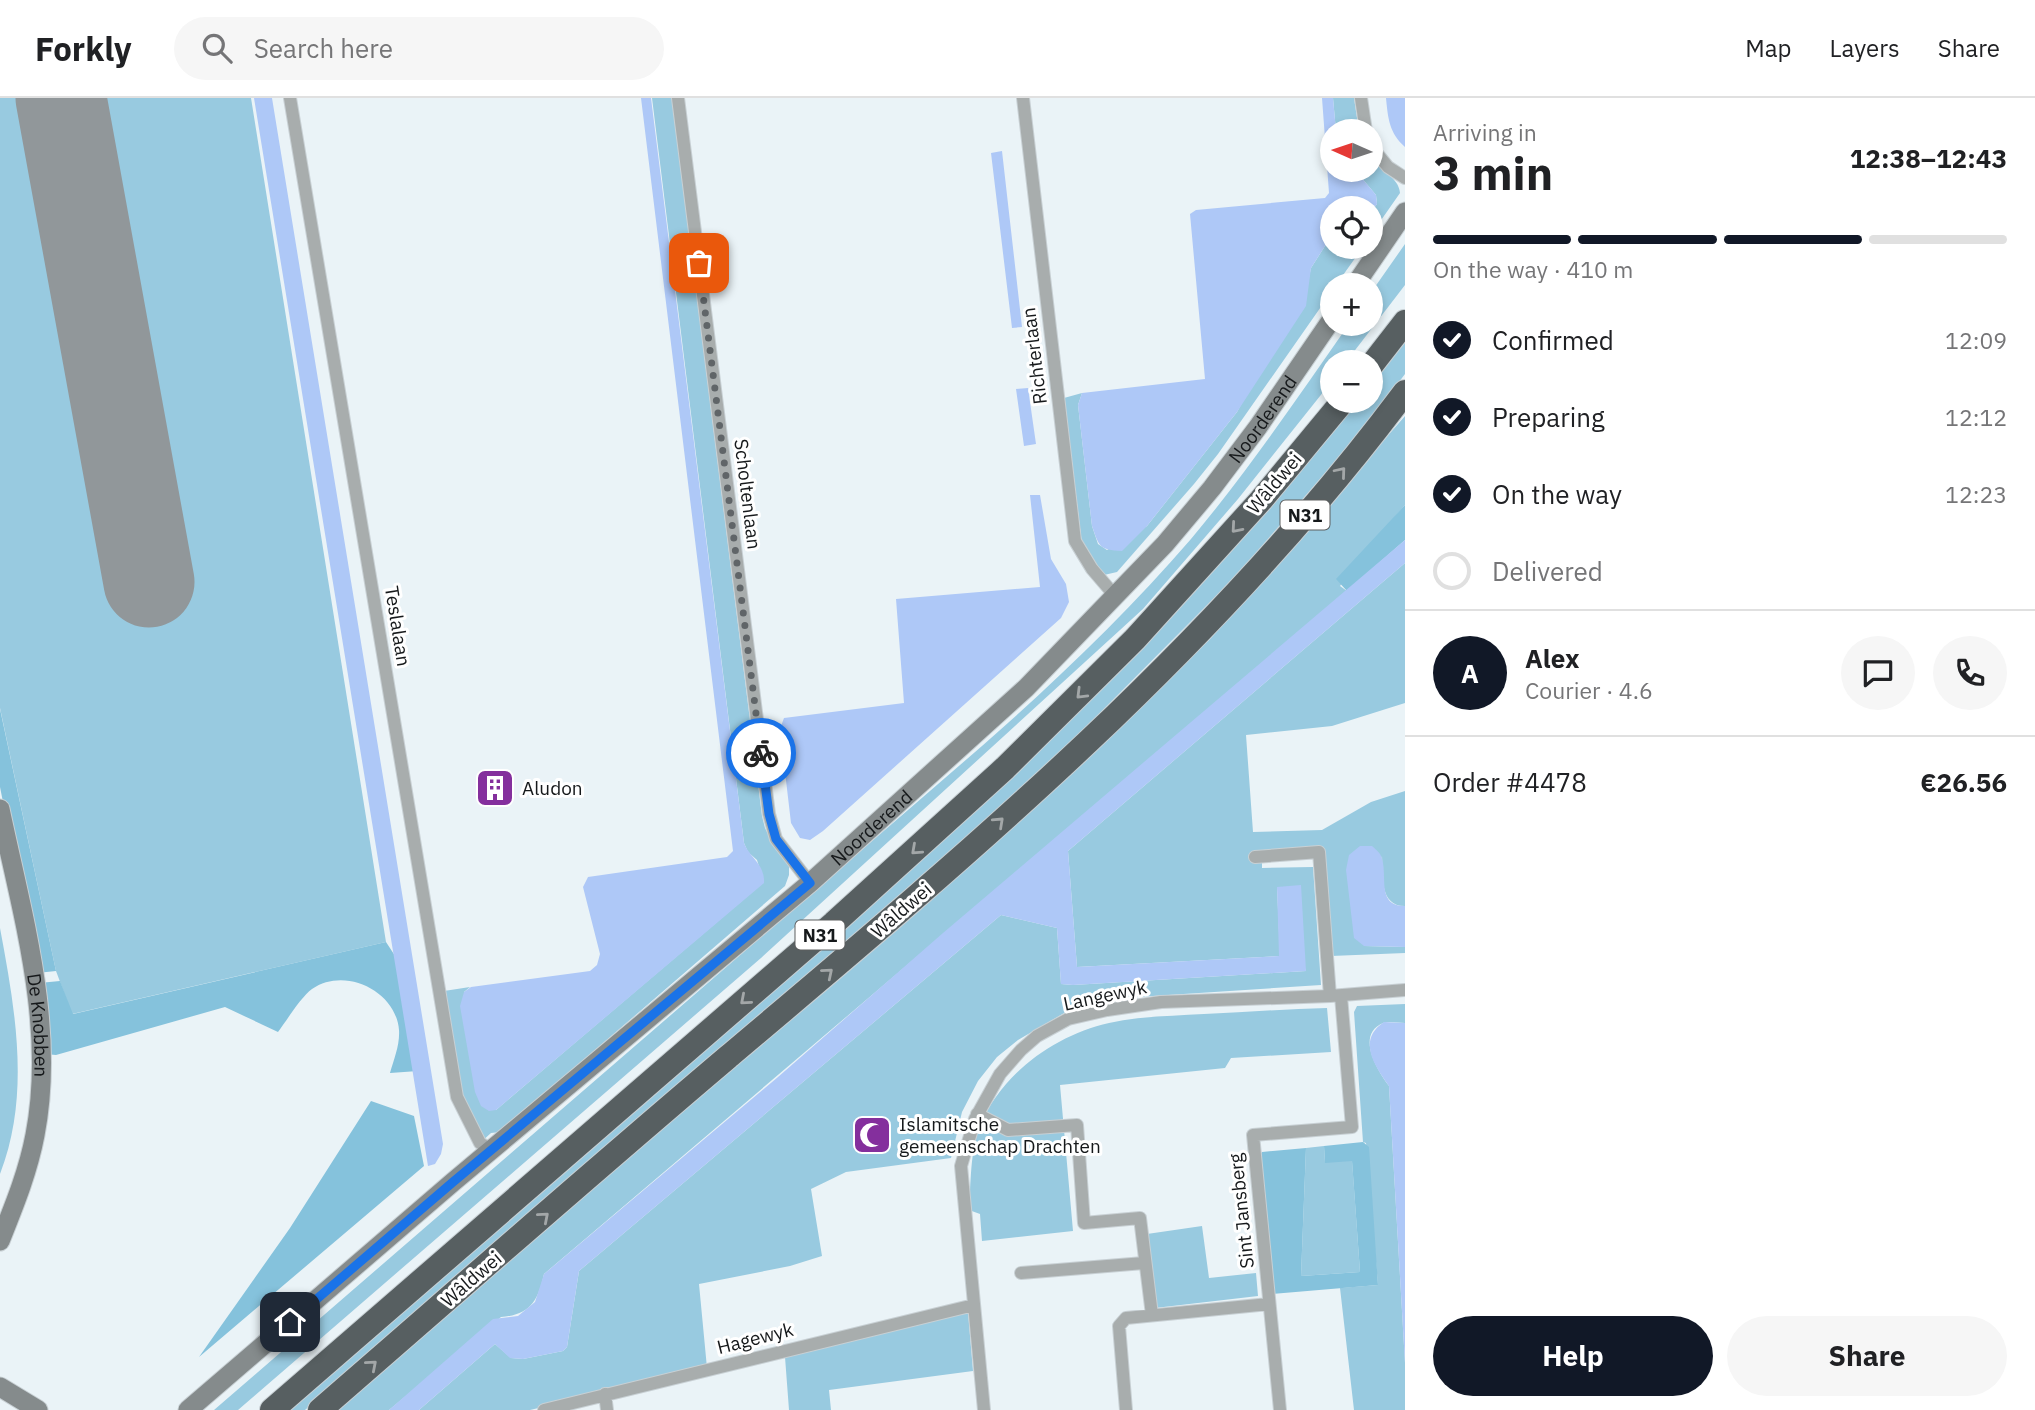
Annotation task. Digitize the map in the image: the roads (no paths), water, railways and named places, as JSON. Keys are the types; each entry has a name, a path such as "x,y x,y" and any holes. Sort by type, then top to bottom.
{"highway":[{"path":"1383,350 1405,322"},
{"name":"Wâldwei","path":"320,1410 919,895 1132,701 1262,567 1405,392"},
{"name":"Wâldwei","path":"271,1410 834,923 1005,768 1144,630 1261,500 1333,413"}],"street":[{"name":"Teslalaan","path":"290,98 457,1097 480,1143 491,1150"},
{"name":"Scholtenlaan","path":"678,98 769,814 776,839 810,883"},
{"name":"Richterlaan","path":"1023,98 1075,541 1092,569 1116,597"},
{"path":"1361,98 1364,119"},
{"path":"1383,161 1405,178"},
{"path":"1363,273 1405,212"},
{"name":"Noorderend","path":"188,1410 491,1150 810,883 1026,688 1116,597 1212,488 1320,336"},
{"name":"De Knobben","path":"0,809 38,1000 41,1090 35,1135 22,1186 0,1241"},
{"path":"1255,857 1319,852 1336,996"},
{"name":"Langewyk","path":"984,1410 961,1166 966,1142 977,1114 1000,1074 1021,1050 1037,1036 1068,1019 1161,1002 1336,996 1405,990"},
{"name":"Sint Jansberg","path":"1280,1410 1252,1135 1352,1127 1336,996"},
{"path":"977,1114 1007,1130 1077,1125 1084,1223 1140,1218 1152,1315"},
{"path":"1021,1273 1144,1263"},
{"path":"1126,1410 1119,1325 1126,1318 1269,1304"},
{"name":"Hagewyk","path":"544,1410 974,1305"},
{"path":"0,1387 37,1410"},
{"path":"605,1394 607,1410"}],"place":[{"name":"Aludon","path":"495,788"},
{"name":"Islamitsche gemeenschap Drachten","path":"872,1135"}]}
